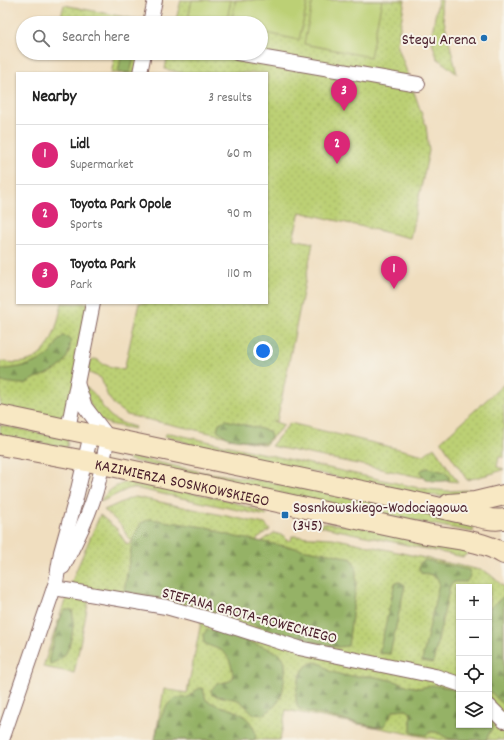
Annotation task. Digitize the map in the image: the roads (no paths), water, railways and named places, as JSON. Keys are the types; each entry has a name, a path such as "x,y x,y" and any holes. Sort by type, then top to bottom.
{"street":[{"path":"152,16 155,0"},
{"path":"268,58 418,84"},
{"path":"140,72 143,60"},
{"path":"68,429 73,410 93,304"},
{"path":"2,740 55,585 61,552 94,462 100,435 85,407 77,383"},
{"name":"KAZIMIERZA SOSNKOWSKIEGO","path":"0,415 100,435 256,470 408,500 438,509 494,520 504,519"},
{"name":"KAZIMIERZA SOSNKOWSKIEGO","path":"0,445 94,462 427,534 480,543 504,554"},
{"path":"408,500 452,504 475,502 504,495"},
{"name":"STEFANA GROTA-ROWECKIEGO","path":"55,585 166,607 299,648 435,676 456,683"},
{"path":"492,709 504,721"}],"place":[{"name":"Stegu Arena","path":"484,38"},
{"name":"Toyota Park","path":"344,111"},
{"name":"Toyota Park Opole","path":"337,164"},
{"name":"Lidl","path":"394,289"},
{"name":"Sosnkowskiego-Wodociągowa (345)","path":"285,515"}]}
